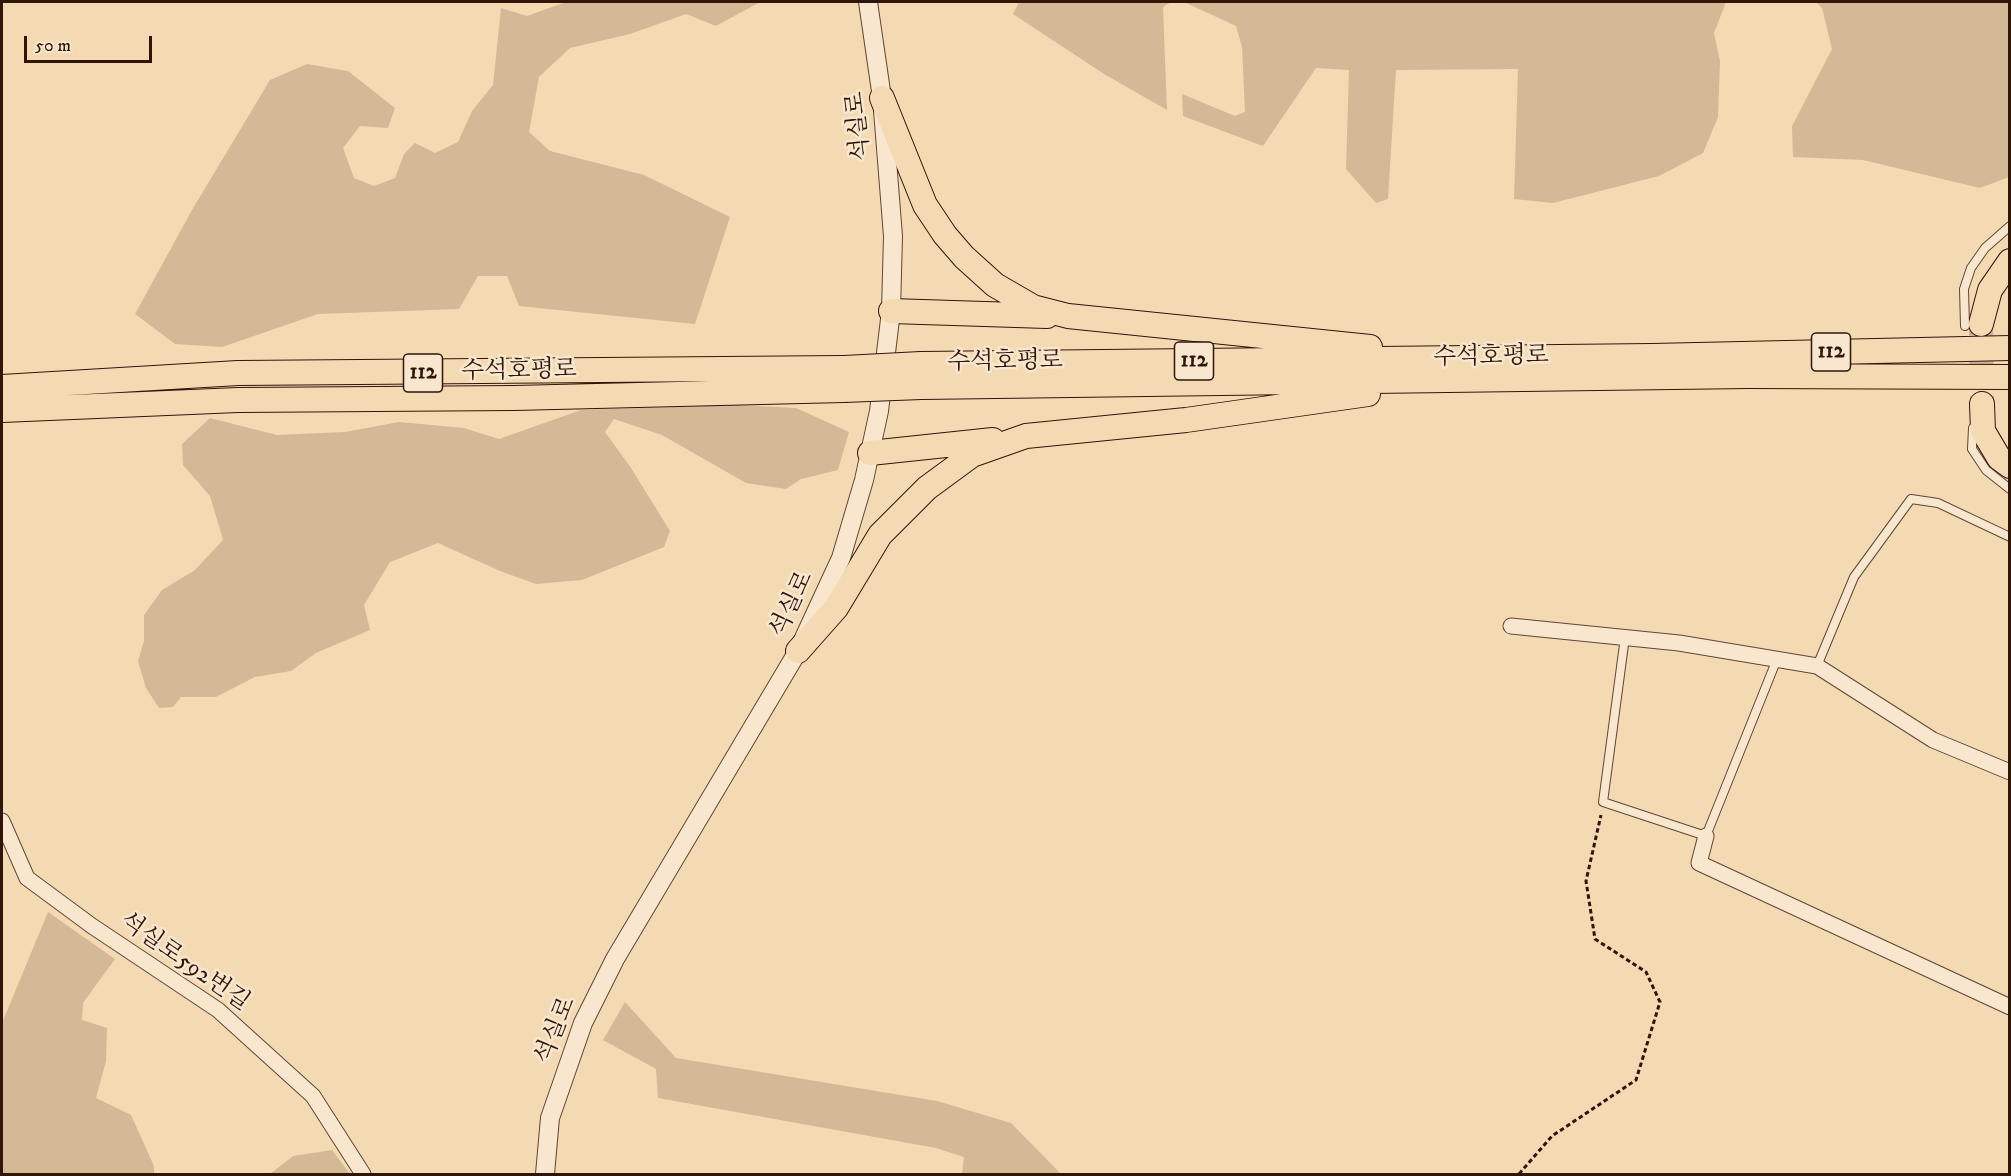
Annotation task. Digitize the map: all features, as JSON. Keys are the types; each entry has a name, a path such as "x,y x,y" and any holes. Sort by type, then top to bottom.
{"highway":[{"path":"882,98 925,205 958,250 994,285 1033,307 1067,316 1466,369"},
{"path":"1973,325 2002,269 2010,261"},
{"path":"891,311 1027,317 1067,316"},
{"name":"수석호평로","path":"2,402 238,373 844,379 1466,369 2010,348"},
{"path":"870,453 1186,420 1466,369"},
{"name":"수석호평로","path":"1466,369 1748,376 2010,377"},
{"path":"1976,417 1999,458 2010,466"},
{"path":"798,651 836,608 880,535 927,488 972,455 1026,436"}],"street":[{"name":"석실로","path":"545,1174 550,1118 583,1023 615,959 798,651 841,558 870,453 879,411 891,311 893,236 882,98 868,2"},
{"path":"1511,626 1679,643 1817,666 1933,740 2010,772"},
{"name":"석실로592번길","path":"2,821 27,879 92,926 218,1010 313,1096 363,1174"},
{"path":"1706,837 1699,863 2010,1007"}],"lane":[{"path":"1973,325 1964,289 1971,268 1986,248 2010,226"},
{"path":"1976,417 1972,449 1986,470 2010,489"},
{"path":"1817,666 1854,577 1911,499 1938,503 2010,537"},
{"path":"1625,638 1603,802 1706,837 1777,659"}],"path":[{"path":"1519,1174 1552,1136 1636,1080 1660,1002 1646,972 1595,939 1586,881 1603,802"}],"shaded area":[{"path":"566,2 760,2 716,26 686,14 630,34 570,48 539,77 529,132 550,151 644,175 730,217 695,324 519,306 507,276 478,276 459,309 318,314 222,347 175,344 135,314 192,210 270,80 307,64 348,71 395,108 388,128 360,126 343,148 354,178 374,186 395,178 404,154 415,143 435,153 458,142 472,111 493,85 501,8 527,16"},
{"path":"1019,2 1171,2 1163,7 1167,110 1104,74 1013,14"},
{"path":"1184,2 1726,2 1714,33 1720,61 1718,117 1703,153 1659,176 1553,203 1514,199 1518,69 1396,70 1388,199 1376,203 1346,169 1349,70 1316,68 1263,146 1183,116 1182,94 1235,116 1245,112 1242,47 1236,26"},
{"path":"1816,2 2009,2 2009,177 1980,188 1863,160 1793,157 1792,126 1832,49 1822,8"},
{"path":"737,405 796,408 849,432 838,470 801,479 786,489 746,483 662,435 614,419 605,432 631,468 670,531 664,547 582,580 536,584 500,571 438,543 390,562 364,605 370,630 316,653 291,671 255,677 216,697 181,697 173,707 159,708 146,688 138,661 144,641 144,615 162,590 195,570 223,540 210,496 183,465 182,444 210,418 277,435 345,432 399,422 464,428 499,439 581,410"},
{"path":"48,912 115,959 83,1003 82,1020 107,1028 106,1061 96,1098 131,1115 154,1166 154,1174 2,1174 2,1023"},
{"path":"625,1002 676,1058 937,1101 1011,1123 1061,1174 962,1174 964,1157 936,1148 658,1098 656,1069 603,1040"},
{"path":"332,1150 350,1174 270,1174 293,1156"}],"tunnel":[{"path":"1981,324 1982,404"}]}
